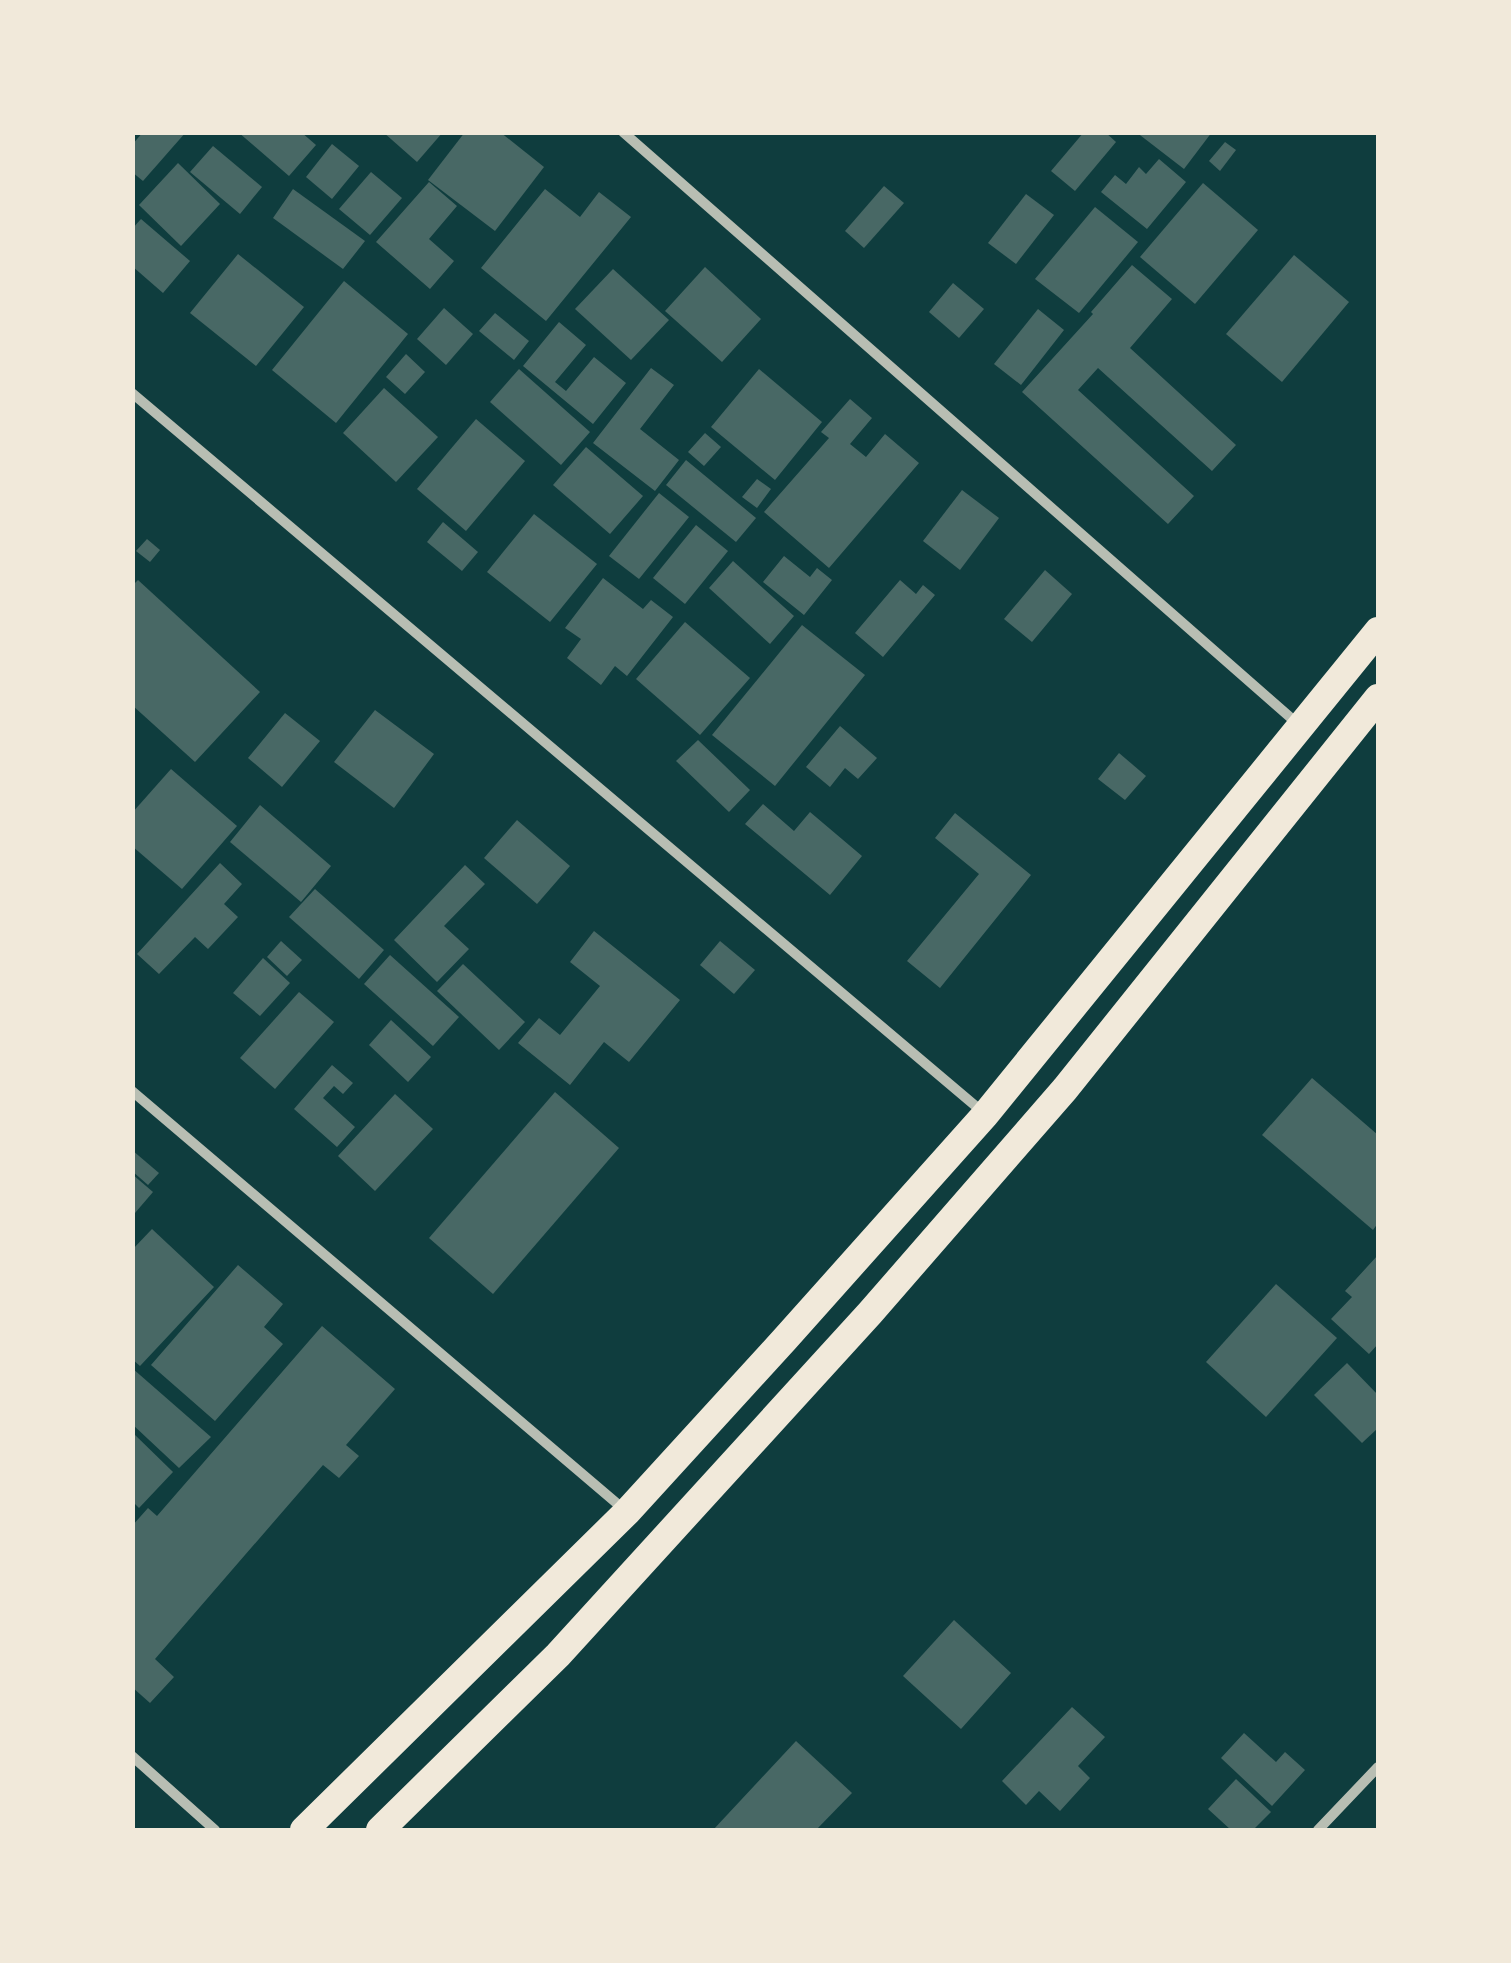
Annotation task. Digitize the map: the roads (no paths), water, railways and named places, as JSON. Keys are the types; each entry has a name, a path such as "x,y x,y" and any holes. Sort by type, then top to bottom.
{"highway":[{"path":"304,1830 627,1512 985,1115 1378,630"},
{"path":"380,1830 558,1655 870,1313 1065,1089 1378,698"}],"street":[{"path":"623,132 1300,726"},
{"path":"132,393 985,1115"},
{"path":"132,1092 627,1512"},
{"path":"132,1756 215,1830"},
{"path":"1318,1830 1378,1768"}]}
